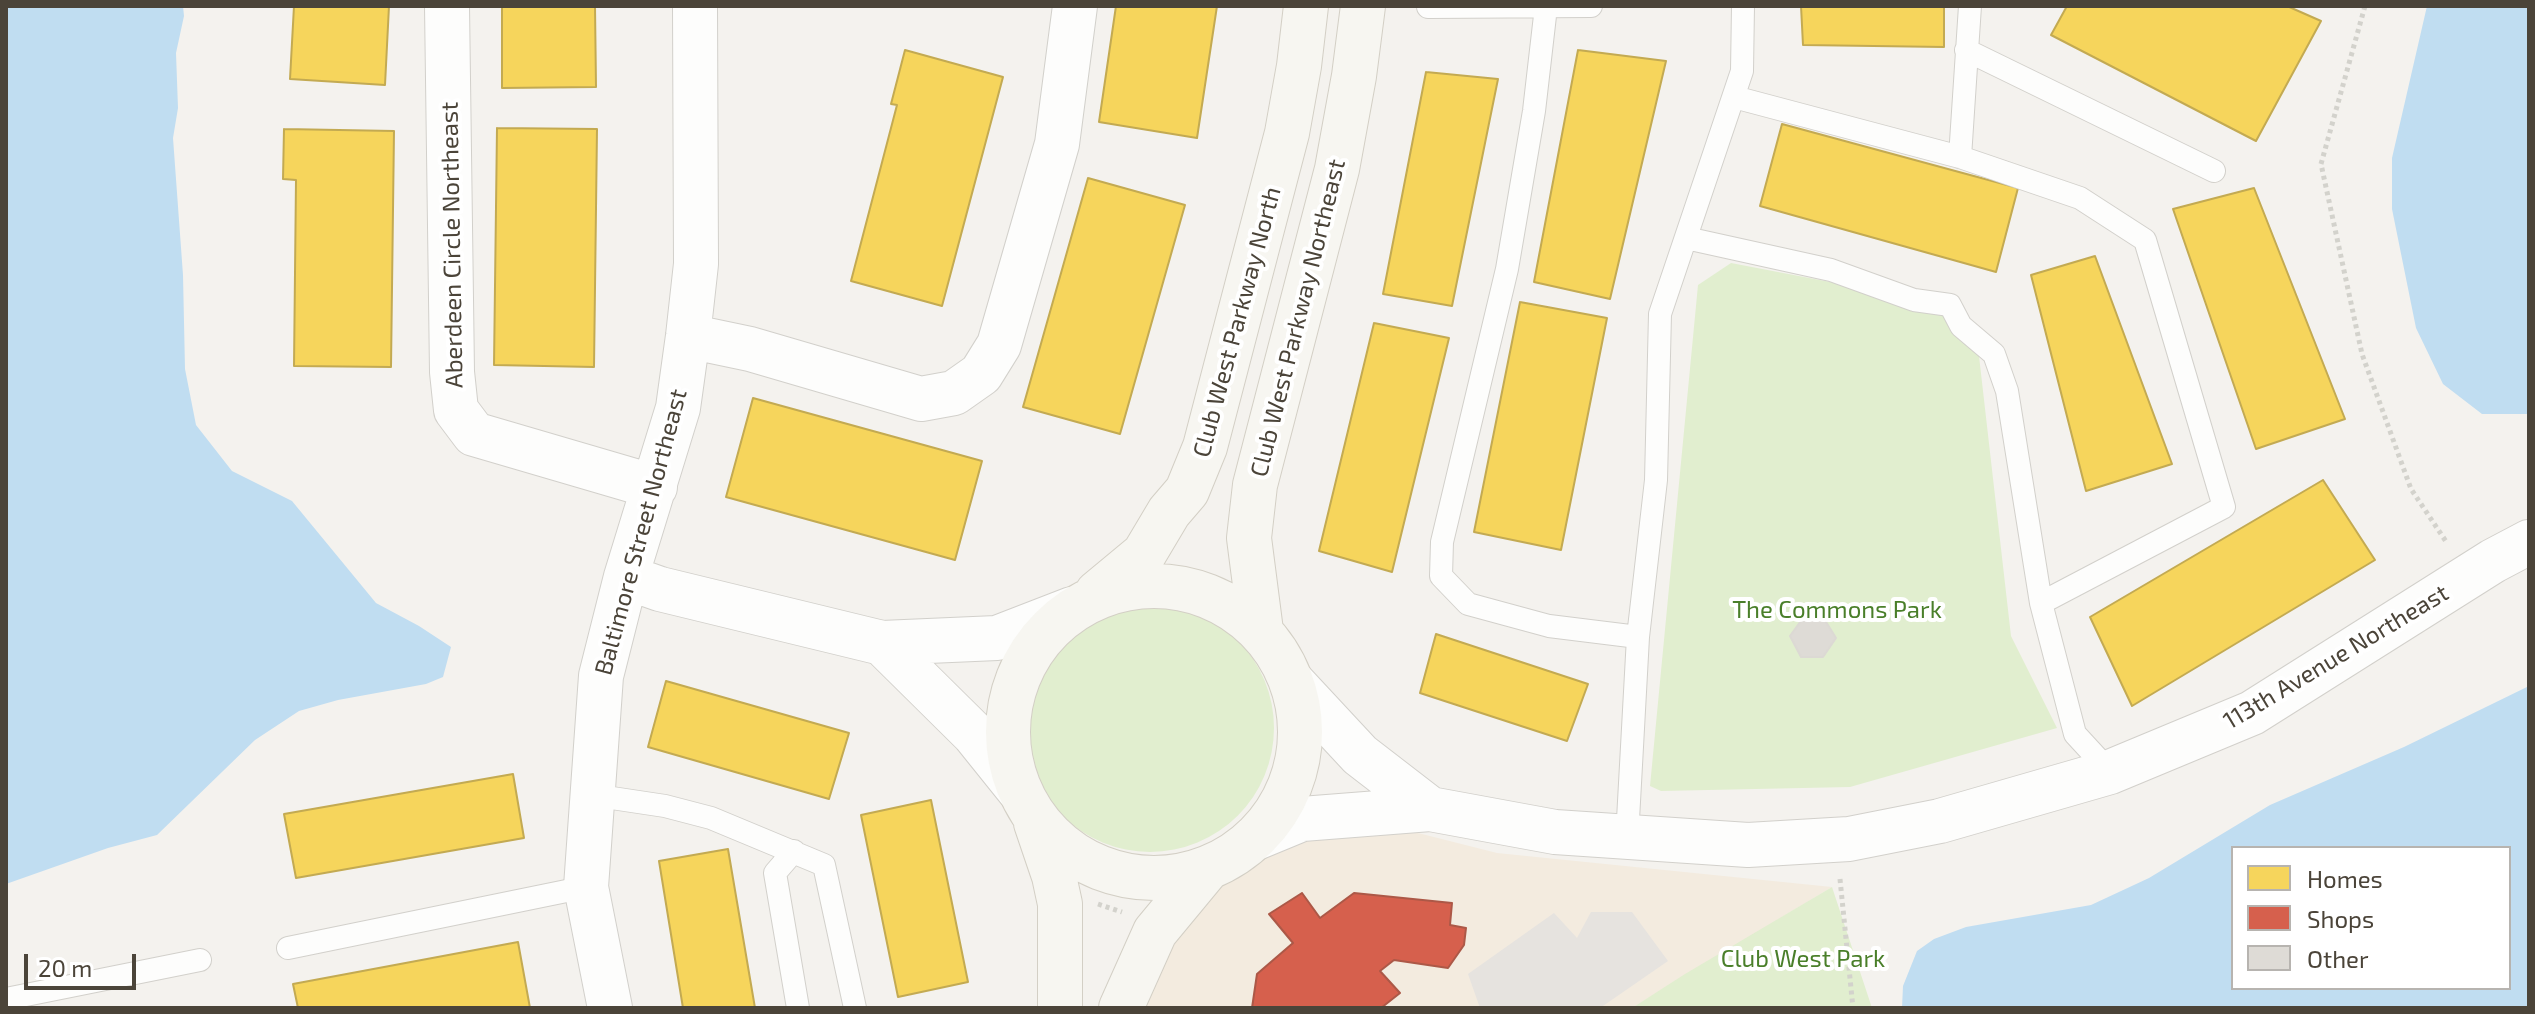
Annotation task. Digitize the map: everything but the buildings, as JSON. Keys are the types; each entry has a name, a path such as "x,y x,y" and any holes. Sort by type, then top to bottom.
{"street":[{"name":"Aberdeen Circle Northeast","path":"447,6 452,372 456,410 474,434 655,487"},
{"name":"Baltimore Street Northeast","path":"610,1008 586,887 601,676 626,577 678,408 696,264 695,6"},
{"path":"688,336 750,349 921,399 954,393 981,374 999,345 1057,144 1075,6"},
{"name":"Club West Parkway North","path":"1026,803 1007,740 1012,690 1035,644 1144,554 1169,512 1187,491 1205,447 1284,146 1306,6"},
{"name":"Club West Parkway Northeast","path":"1261,631 1249,538 1255,485 1337,169 1363,6"},
{"name":"113th Avenue Northeast","path":"1256,838 1302,819 1430,809 1555,832 1748,845 1849,839 1940,821 2110,772 2252,713 2462,580 2529,542"},
{"path":"626,577 660,589 882,643 997,638 1124,587 1162,585 1198,592 1232,607 1261,631 1280,655 1293,683 1301,724 1297,766 1282,805 1256,838 1234,855 1208,868 1171,877 1132,877 1094,866 1061,845 974,734 882,643"},
{"name":"113th Avenue Northeast","path":"1293,683 1360,755 1430,809"},
{"path":"1026,803 1054,876 1060,904 1060,1008"},
{"path":"1121,1008 1155,932 1208,868"}],"lane":[{"path":"1428,7 1591,6"},
{"path":"1627,838 1638,637 1656,480 1660,314 1742,71 1743,6"},
{"path":"1960,157 1970,6"},
{"path":"1546,7 1534,111 1507,269 1442,542 1441,576 1468,604 1549,626 1638,637"},
{"path":"1966,50 2214,171"},
{"path":"1734,97 1960,157 2080,198 2145,240 2224,507 2041,603"},
{"path":"1686,238 1831,270 1914,300 1950,305 1961,326 1994,354 2007,391 2041,603 2075,734 2110,772"},
{"path":"592,795 665,806 711,818 824,865 855,1008"},
{"path":"794,851 775,873 798,1008"},
{"path":"288,948 586,887"},
{"path":"6,999 200,960"}],"path":[{"path":"2365,6 2321,164 2362,354 2411,489 2446,542 2462,580"},
{"path":"1839,873 1853,1008"}],"shaded area":[{"path":"1368,829 1418,833 1497,853 1832,887 1632,1008 1138,1008 1189,908 1240,862 1305,835"},
{"path":"1591,912 1632,912 1668,961 1600,1008 1480,1008 1468,974 1554,913 1577,938"}],"green space":[{"name":"The Commons Park","path":"1731,263 1950,305 1979,356 2011,636 2057,728 1850,787 1661,791 1650,786 1698,285"},
{"path":"1150,604 1174,606 1198,613 1238,640 1265,680 1272,704 1272,752 1265,776 1238,816 1198,843 1174,850 1150,852 1126,850 1102,843 1062,816 1035,776 1028,752 1026,728 1028,704 1035,680 1062,640 1102,613 1126,606"},
{"name":"Club West Park","path":"1832,887 1872,1008 1632,1008 1685,974"}],"water":[{"path":"6,6 183,6 184,16 176,53 178,108 173,138 183,275 185,369 196,425 232,471 292,501 376,603 451,647 443,677 426,684 338,700 299,711 255,740 157,835 108,848 6,884"},
{"path":"2427,6 2529,6 2529,414 2482,414 2443,384 2416,328 2392,209 2392,158"},
{"path":"2529,686 2529,1008 1902,1008 1903,986 1917,951 1934,939 1966,927 2091,905 2149,878 2270,805 2404,747"}]}
